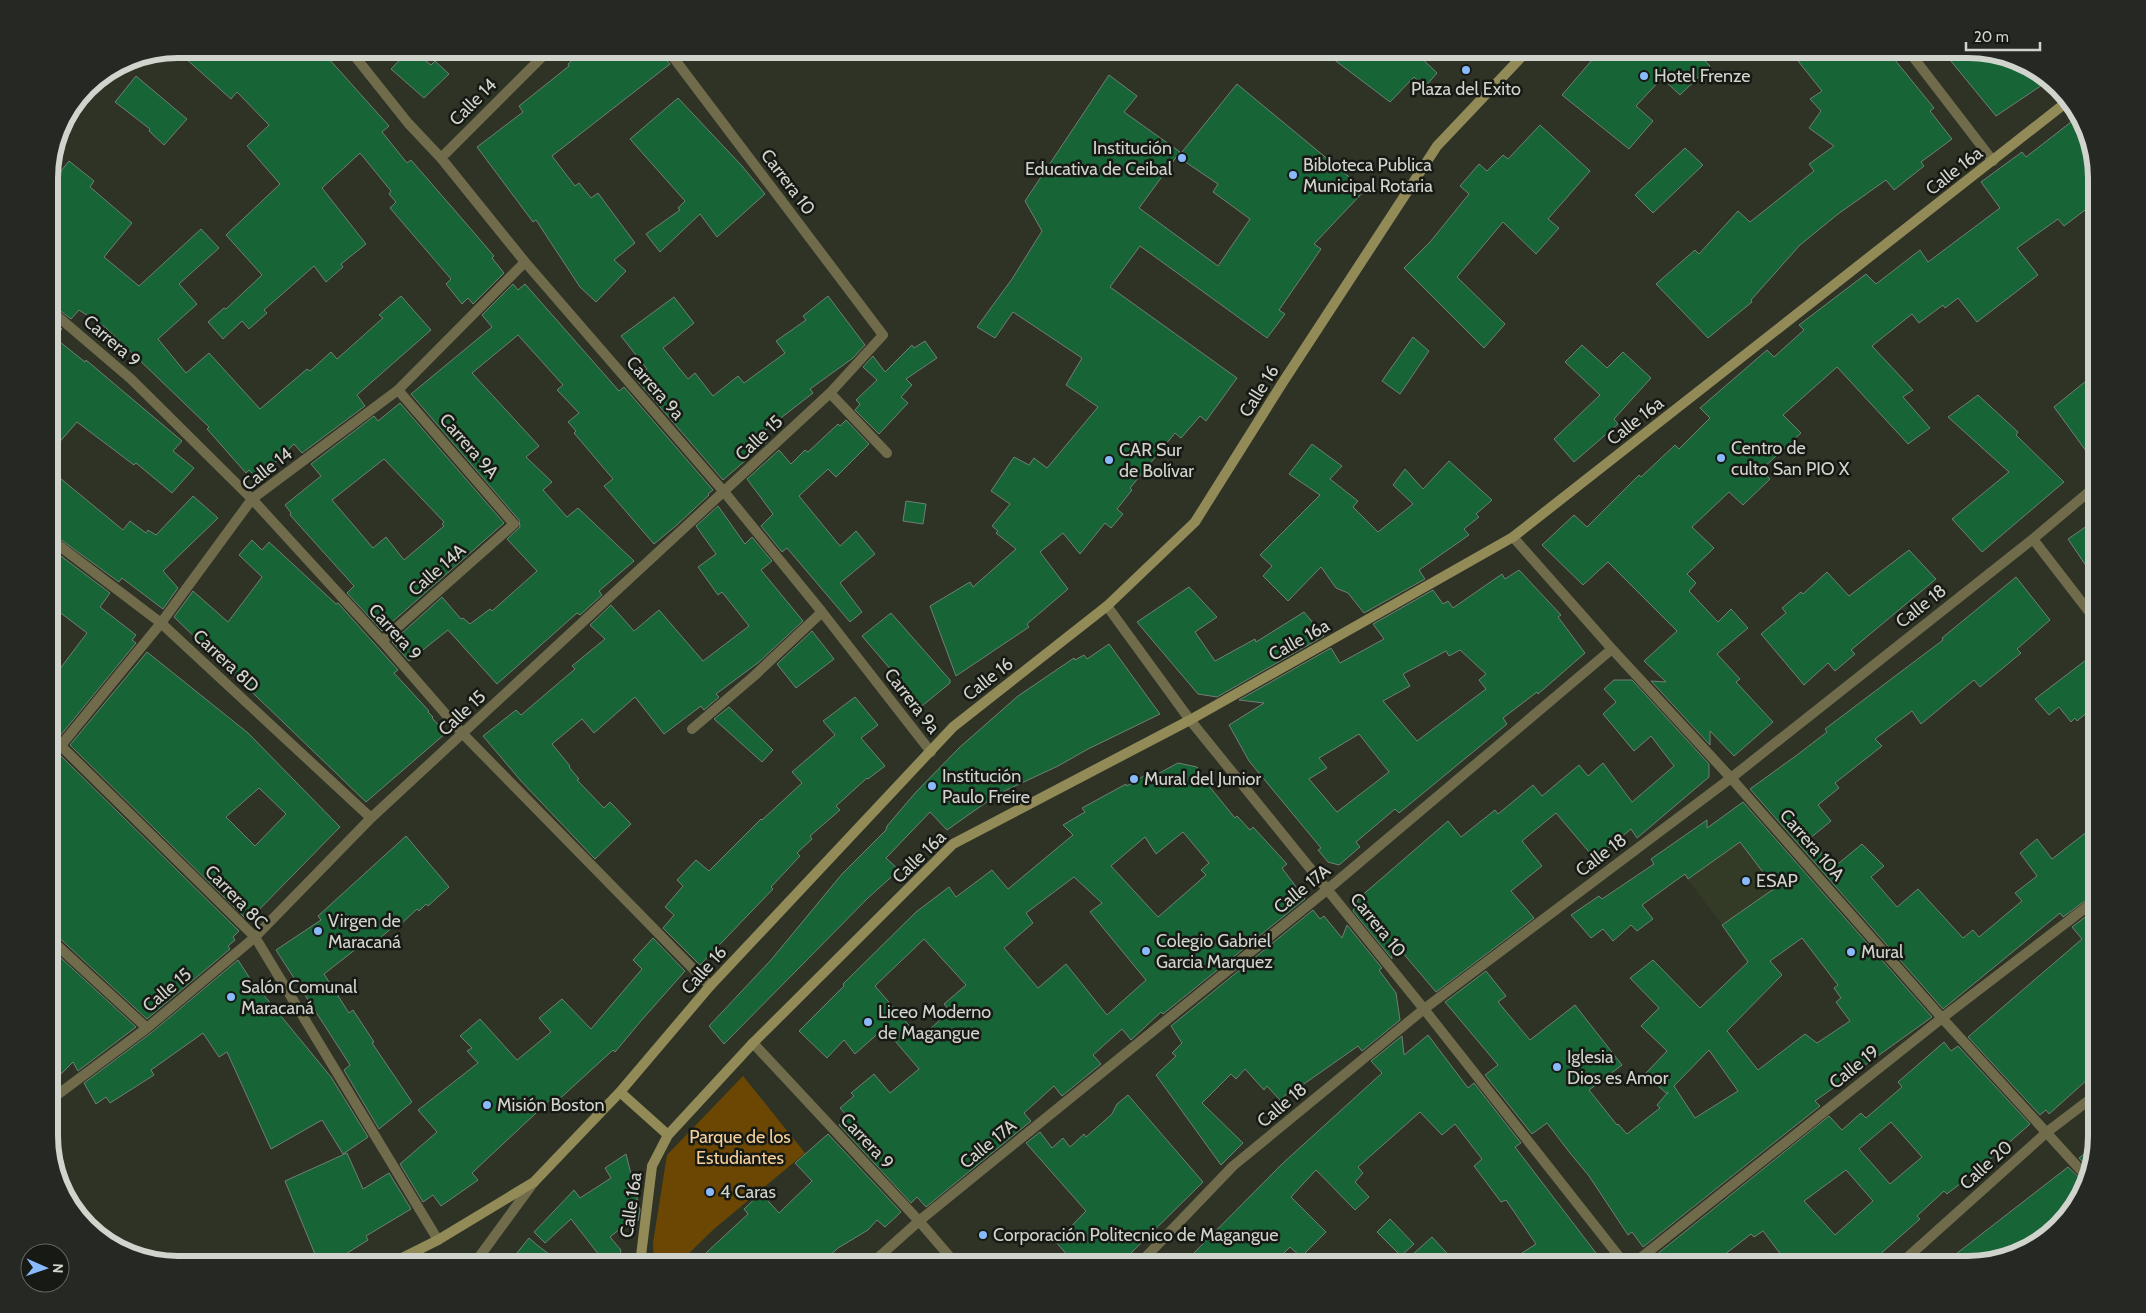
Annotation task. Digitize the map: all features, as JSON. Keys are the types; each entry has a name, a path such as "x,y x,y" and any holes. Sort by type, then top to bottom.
{"main road":[{"name":"Calle 16","path":"406,1256 438,1240 534,1182 620,1092 710,986 953,727 1107,606 1195,522 1283,382 1437,146 1520,58"},
{"name":"Calle 16a","path":"641,1256 652,1166 668,1135 753,1043 953,844 1190,720 1513,537 2064,105"},
{"path":"620,1092 668,1135"}],"street":[{"name":"Carrera 9a","path":"356,58 408,123 441,158 525,262 725,493 822,612 931,752"},
{"name":"Calle 14","path":"441,158 541,58"},
{"name":"Carrera 10","path":"674,58 883,335"},
{"path":"1914,58 1993,161"},
{"name":"Calle 14","path":"58,748 161,623 252,499 398,390 525,262"},
{"name":"Carrera 9","path":"58,317 131,379 252,499 382,641 463,734 710,986"},
{"name":"Calle 15","path":"58,1094 147,1028 255,937 371,818 725,493 830,393 883,335"},
{"name":"Carrera 9A","path":"398,390 514,524"},
{"path":"830,393 886,452"},
{"name":"Calle 18","path":"1146,1256 1233,1166 1424,1009 1731,778 2088,492"},
{"name":"Calle 14A","path":"382,641 514,524"},
{"name":"Carrera 10A","path":"1513,537 1612,650 1731,778 1942,1018 2082,1172"},
{"path":"2032,539 2088,611"},
{"name":"Carrera 8D","path":"58,545 161,623 371,818"},
{"name":"Carrera 10","path":"1107,606 1190,720 1424,1009 1619,1256"},
{"path":"692,729 754,676 822,612"},
{"name":"Calle 17A","path":"880,1256 920,1221 1328,889 1612,650"},
{"name":"Carrera 8C","path":"60,745 255,937 438,1240"},
{"name":"Calle 19","path":"1643,1256 1942,1018 2088,906"},
{"path":"58,946 147,1028"},
{"name":"Carrera 9","path":"753,1043 920,1221 949,1256"},
{"name":"Calle 20","path":"1909,1256 2047,1132 2088,1101"},
{"path":"480,1256 534,1182"}],"shaded area":[{"name":"ESAP","path":"1732,810 1813,894 1722,925 1682,872 1642,905 1653,919 1637,931 1605,897 1654,864 1652,861 1667,850 1670,855"}],"green space":[{"name":"Parque de los Estudiantes","path":"743,1076 805,1153 714,1229 686,1256 654,1256 653,1243 667,1155"}],"building":[{"path":"185,58 328,58 389,126 382,132 407,163 411,160 494,256 492,258 504,273 473,304 468,298 462,304 446,284 451,279 390,208 396,202 389,194 391,191 360,153 322,188 366,244 341,264 343,267 326,282 314,266 264,310 267,313 249,329 242,321 223,339 208,322 224,308 226,309 262,275 226,235 280,184 247,146 269,125 237,92 231,99"},
{"path":"401,58 422,58 431,65 435,61 449,74 424,98 391,69"},
{"path":"574,58 664,58 670,64 552,156 575,186 579,183 591,198 598,193 635,243 614,260 626,271 596,302 580,287 536,220 533,222 477,147 523,112 519,106 569,66 568,64"},
{"path":"1332,58 1421,58 1437,73 1425,87 1414,77 1390,102"},
{"path":"1589,58 1702,58 1710,66 1680,95 1662,78 1636,106 1653,121 1629,149 1562,95 1592,60"},
{"path":"1802,58 1893,58 1934,108 1930,111 1952,139 1921,162 1924,166 1894,190 1886,180 1838,214 1800,245 1751,300 1752,302 1708,338 1656,284 1695,250 1699,254 1738,211 1750,222 1814,171 1809,164 1834,146 1809,128 1821,111 1810,99 1822,91 1798,61"},
{"path":"1948,58 1984,59 2000,62 2015,67 2044,84 1996,116"},
{"path":"1109,75 1137,96 1124,112 1180,152 1139,208 1218,266 1250,219 1213,192 1218,184 1178,157 1237,84 1365,190 1314,244 1321,249 1279,310 1285,314 1267,338 1140,246 1110,287 1237,378 1206,421 1200,416 1181,438 1175,433 1130,488 1132,490 1117,509 1123,514 1111,528 1105,523 1080,554 1063,533 1040,552 1068,589 1027,624 1029,627 956,676 930,606 970,582 973,587 1016,549 996,533 998,531 992,526 1010,504 991,491 1014,457 1029,465 1034,458 1047,468 1098,407 1066,385 1082,358 1013,312 995,338 977,327 1012,279 1042,231 1025,201"},
{"path":"136,76 187,119 164,145 149,131 150,129 115,102"},
{"path":"678,98 742,166 765,194 717,237 700,214 660,252 646,234 680,210 678,208 685,201 630,139"},
{"path":"2074,120 2082,139 2088,169 2088,208 2064,226 2058,219 2017,248 2038,275 1977,322 1958,298 1945,308 1943,305 1919,323 1912,314 1872,346 1913,390 1903,397 1930,428 1908,444 1837,367 1783,415 1801,433 1761,470 1770,479 1743,505 1729,492 1692,527 1714,548 1687,574 1696,583 1689,591 1718,622 1731,609 1748,628 1717,654 1740,679 1736,682 1773,722 1734,756 1710,731 1710,745 1651,681 1666,682 1644,661 1677,631 1608,562 1583,585 1542,545 1574,515 1587,527 1639,475 1641,477 1675,445 1679,449 1710,418 1700,408 1767,350 1774,357 1804,330 1799,325 1866,274 1876,284 1920,250 1928,262 2000,208 1981,182 2022,152 2026,157"},
{"path":"1540,125 1590,171 1548,219 1559,228 1536,254 1503,222 1457,277 1505,324 1484,348 1404,268 1430,242 1469,194 1460,186 1479,164 1487,171 1503,155 1508,159"},
{"path":"1685,148 1703,165 1653,213 1635,195"},
{"path":"69,161 94,181 90,187 132,223 104,257 139,286 201,229 219,248 179,284 197,304 158,339 186,373 209,353 260,409 307,369 310,371 331,352 337,359 383,318 379,315 401,296 431,330 357,395 365,406 302,453 294,444 258,479 249,470 246,473 207,429 209,427 105,327 79,310 71,319 58,309 58,175"},
{"path":"513,284 518,290 525,284 619,391 624,387 713,490 654,544 604,486 613,479 574,433 576,431 568,422 579,413 557,390 563,385 518,335 472,373 539,446 526,457 552,482 543,490 567,517 578,508 634,561 599,591 602,595 580,615 577,613 497,684 448,630 409,661 392,642 442,597 461,619 463,618 470,624 490,609 492,611 537,571 507,539 520,527 519,520 411,394 492,327 482,315"},
{"path":"828,296 865,345 853,358 810,389 813,393 764,431 770,439 723,480 635,378 647,369 621,336 674,297 694,323 663,348 688,379 695,373 713,396 738,376 744,383 785,353 776,341 806,320 803,316"},
{"path":"58,326 62,329 58,334"},
{"path":"1413,337 1429,351 1400,394 1382,381"},
{"path":"58,340 85,362 86,360 182,441 173,451 194,468 172,493 136,463 134,465 77,422 58,444"},
{"path":"925,341 937,358 906,379 912,385 901,397 908,403 879,434 855,410 860,404 856,400 877,380 863,367 873,356 885,372 912,345 914,348"},
{"path":"1582,345 1607,368 1623,352 1651,378 1614,419 1618,424 1574,462 1554,439 1600,395 1565,362"},
{"path":"2088,379 2088,454 2054,407"},
{"path":"1978,395 2018,432 2016,435 2064,482 1982,552 1952,519 2009,472 1948,417"},
{"path":"400,403 504,523 382,631 347,593 354,586 290,515 291,513 285,505 321,476 311,464 374,416 378,421","holes":["384,459 444,522 442,524 444,526 404,560 386,537 373,548 332,500"]},
{"path":"846,420 869,444 836,477 828,469 799,496 840,546 856,531 875,554 840,583 862,612 850,622 787,548 782,552 761,526 773,514 747,479 779,450 791,464 805,450 808,452 838,424 840,426"},
{"path":"1312,444 1342,466 1330,479 1358,501 1353,507 1378,532 1413,504 1393,485 1405,469 1423,489 1449,461 1492,500 1476,514 1479,517 1464,529 1469,535 1419,570 1425,579 1364,613 1348,593 1336,588 1321,567 1288,601 1263,576 1272,566 1260,555 1320,495 1289,474"},
{"path":"58,476 123,530 130,521 146,533 148,530 156,535 193,496 218,518 163,571 178,588 163,609 122,578 119,582 58,538"},
{"path":"906,501 926,504 923,524 903,521"},
{"path":"718,506 745,544 752,537 772,561 761,570 803,621 759,662 716,694 719,697 704,710 701,706 664,734 635,697 594,733 582,719 552,744 579,779 577,780 604,808 610,802 631,824 595,859 521,781 483,736 516,710 521,715 575,669 572,666 605,639 590,625 611,605 634,631 659,610 703,661 749,626 722,592 718,595 698,567 716,554 696,526"},
{"path":"2088,525 2088,569 2068,539"},
{"path":"252,540 262,550 269,542 336,604 338,603 398,670 394,673 429,711 432,718 446,733 366,802 174,617 193,591 228,622 262,577 239,555"},
{"path":"1909,550 1936,579 1851,650 1855,654 1835,671 1828,663 1804,685 1761,634 1786,613 1782,608 1801,592 1803,594 1827,572 1849,596"},
{"path":"58,554 110,593 100,607 136,635 132,640 136,643 60,736 58,735 58,669 87,633 58,611"},
{"path":"1519,570 1561,615 1558,617 1585,653 1538,694 1537,692 1503,718 1507,724 1399,813 1395,809 1356,842 1360,847 1339,865 1328,862 1318,850 1321,848 1249,761 1229,725 1264,703 1239,700 1331,648 1340,663 1384,639 1373,624 1433,590 1443,604 1448,601 1453,608 1502,574 1505,579","holes":["1460,650 1486,674 1479,680 1486,689 1417,741 1383,701 1410,686 1403,674 1446,651 1449,656","1359,734 1389,772 1337,812 1309,779 1327,768 1319,758"]},
{"path":"2016,577 2050,620 2017,649 2021,653 1980,687 1974,680 1921,724 1912,711 1875,739 1882,746 1835,783 1839,788 1818,805 1831,821 1809,839 1834,867 1862,844 1884,866 1871,877 1897,907 1918,889 1963,938 1973,930 1979,937 2022,901 2015,893 2037,876 2020,853 2037,839 2052,859 2088,831 2088,899 2063,917 2060,913 1943,1009 1750,789 1827,732 1825,729 1943,640 1942,638"},
{"path":"1189,587 1217,617 1195,632 1215,661 1255,639 1256,642 1304,612 1324,636 1217,697 1198,694 1137,622"},
{"path":"891,613 950,680 950,683 922,706 862,636"},
{"path":"812,631 834,659 796,688 777,664"},
{"path":"1109,644 1160,714 998,794 947,830 930,812 886,858 899,870 868,898 724,1044 709,1026 771,960 842,874 886,830 887,826 916,792 960,747 1018,696 1074,658 1075,660 1084,655 1087,659"},
{"path":"147,652 248,733 340,827 248,921 70,745","holes":["259,788 286,814 255,846 226,817"]},
{"path":"2086,660 2088,662 2088,712 2077,721 2075,718 2071,722 2059,707 2049,715 2035,699"},
{"path":"1614,680 1632,680 1709,764 1709,777 1637,838 1631,829 1595,859 1556,813 1522,841 1542,866 1511,891 1534,918 1436,992 1402,952 1400,954 1390,942 1392,959 1353,911 1359,898 1448,821 1461,837 1495,810 1498,814 1533,785 1542,796 1579,765 1588,776 1603,763 1632,802 1674,766 1651,736 1634,751 1603,714 1616,702 1604,689"},
{"path":"855,697 878,725 861,738 885,766 867,778 836,806 840,810 810,836 812,839 797,853 800,856 771,887 773,889 700,965 663,928 674,915 665,907 683,886 677,880 696,860 709,871 761,819 802,783 792,772 835,735 823,721"},
{"path":"729,707 773,750 762,762 714,719"},
{"path":"61,756 239,931 233,937 235,940 228,946 230,949 147,1019 58,937 58,760"},
{"path":"1178,763 1197,767 1209,786 1235,818 1237,816 1250,830 1253,827 1287,864 1282,868 1305,899 1163,1014 1161,1012 1131,1040 1122,1029 1093,1055 1101,1064 1062,1096 1054,1086 1024,1113 1031,1121 926,1207 917,1197 911,1203 839,1125 848,1117 840,1108 854,1096 851,1093 874,1074 890,1093 919,1069 884,1028 855,1054 844,1040 827,1058 799,1031 844,986 843,984 916,912 949,887 956,897 992,870 1008,889 1073,835 1063,825 1085,812 1082,808 1147,774 1150,778","holes":["1183,832 1209,863 1201,870 1206,875 1158,917 1111,866 1145,837 1156,854","1074,877 1102,903 1090,912 1146,980 1107,1015 1066,964 1038,988 1004,948 1033,923 1026,913","924,939 966,985 944,1004 950,1011 920,1038 875,986"]},
{"path":"1743,802 1932,1017 1815,1101 1820,1106 1643,1247 1632,1232 1628,1235 1589,1176 1547,1123 1532,1134 1485,1075 1498,1065 1445,1002 1486,971 1506,996 1498,1002 1530,1040 1575,1005 1622,1065 1589,1090 1617,1125 1627,1134 1660,1108 1657,1105 1667,1094 1645,1074 1667,1051 1641,1026 1659,1008 1630,978 1653,960 1700,1008 1748,962 1722,925 1775,888 1740,842 1688,879 1685,874 1642,905 1653,919 1637,931 1631,925 1613,941 1603,929 1591,938 1571,915 1599,896 1602,899 1654,864 1651,859 1707,820 1707,828","holes":["1802,938 1838,985 1834,988 1841,998 1836,1002 1850,1021 1817,1043 1805,1034 1758,1070 1727,1031 1782,975 1770,961","1709,1050 1738,1091 1695,1118 1674,1086"]},
{"path":"406,836 449,887 428,906 426,904 419,911 417,909 401,924 399,922 374,943 370,938 324,974 349,1013 353,1010 374,1042 372,1043 412,1102 379,1129 344,1070 350,1065 276,950 321,920 318,916"},
{"path":"1313,910 1320,919 1324,916 1342,938 1347,925 1382,968 1379,970 1396,993 1400,1020 1362,1051 1358,1046 1301,1086 1299,1083 1280,1100 1267,1086 1264,1090 1245,1069 1236,1079 1231,1074 1202,1103 1243,1143 1221,1165 1156,1075 1176,1056 1172,1053 1182,1043 1171,1026"},
{"path":"2088,915 2088,1079 2049,1114 2046,1110 2040,1115 1968,1037 2082,939 2072,927"},
{"path":"653,938 685,971 615,1052 613,1050 555,1103 551,1099 472,1173 478,1180 441,1206 433,1195 423,1202 400,1164 437,1132 418,1110 478,1063 467,1051 472,1048 460,1036 480,1019 517,1060 551,1032 539,1018 562,999 591,1029 642,969 633,960"},
{"path":"58,955 136,1027 78,1071 73,1062 58,1077"},
{"path":"238,960 249,977 331,1077 368,1137 343,1154 322,1120 271,1149 227,1052 219,1057 203,1033 151,1070 154,1075 110,1103 106,1097 96,1104 84,1083 151,1033"},
{"path":"1428,1035 1468,1088 1474,1083 1521,1143 1515,1147 1598,1256 1517,1256 1536,1244 1506,1200 1501,1202 1474,1166 1482,1159 1455,1124 1442,1135 1420,1112 1358,1167 1363,1173 1355,1182 1369,1197 1355,1210 1316,1170 1291,1197 1326,1232 1302,1256 1290,1247 1281,1256 1191,1256 1282,1164 1382,1073 1371,1061 1402,1036 1404,1055"},
{"path":"1944,1042 1951,1051 1958,1046 2030,1124 1979,1169 1947,1194 1944,1191 1917,1216 1920,1219 1878,1256 1782,1256 1763,1231 1754,1237 1751,1234 1725,1256 1655,1256 1829,1116 1842,1130 1861,1113 1866,1118 1902,1087 1898,1082","holes":["1891,1122 1922,1157 1890,1184 1859,1149","1846,1170 1873,1201 1835,1235 1804,1201"]},
{"path":"1128,1095 1203,1182 1128,1256 1068,1256 1056,1242 1086,1211 1026,1143 1040,1132 1052,1148 1063,1138 1070,1147 1084,1134 1086,1137 1112,1114 1117,1104"},
{"path":"828,1134 901,1212 885,1227 877,1220 868,1230 838,1248 830,1256 703,1256 748,1214 744,1209 761,1193 779,1213 812,1181 795,1163"},
{"path":"2087,1152 2085,1164 2079,1158"},
{"path":"347,1153 363,1189 389,1173 411,1209 366,1236 368,1240 343,1256 316,1256 285,1181"},
{"path":"626,1154 640,1210 638,1221 632,1212 625,1225 610,1237 621,1250 620,1256 600,1256 571,1219 545,1243 534,1232 574,1190 580,1198 611,1178 605,1168"},
{"path":"2068,1167 2080,1178 2064,1209 2042,1231 2029,1239 2000,1251 1969,1256 1953,1256"},
{"path":"1390,1219 1414,1244 1401,1256 1377,1232"},
{"path":"1432,1237 1450,1256 1411,1256"},
{"path":"529,1238 551,1256 514,1256"}],"place":[{"name":"Plaza del Exito","path":"1466,70"},
{"name":"Hotel Frenze","path":"1644,76"},
{"name":"Institución Educativa de Ceibal","path":"1182,158"},
{"name":"Bibloteca Publica Municipal Rotaria","path":"1293,175"},
{"name":"Centro de culto San PIO X","path":"1721,458"},
{"name":"CAR Sur de Bolívar","path":"1109,460"},
{"name":"Mural del Junior","path":"1134,779"},
{"name":"Institución Paulo Freire","path":"932,786"},
{"name":"ESAP","path":"1746,881"},
{"name":"Virgen de Maracaná","path":"318,931"},
{"name":"Colegio Gabriel Garcia Marquez","path":"1146,951"},
{"name":"Mural","path":"1851,952"},
{"name":"Salón Comunal Maracaná","path":"231,997"},
{"name":"Liceo Moderno de Magangue","path":"868,1022"},
{"name":"Iglesia Dios es Amor","path":"1557,1067"},
{"name":"Misión Boston","path":"487,1105"},
{"name":"4 Caras","path":"710,1192"},
{"name":"Corporación Politecnico de Magangue","path":"983,1235"}]}
